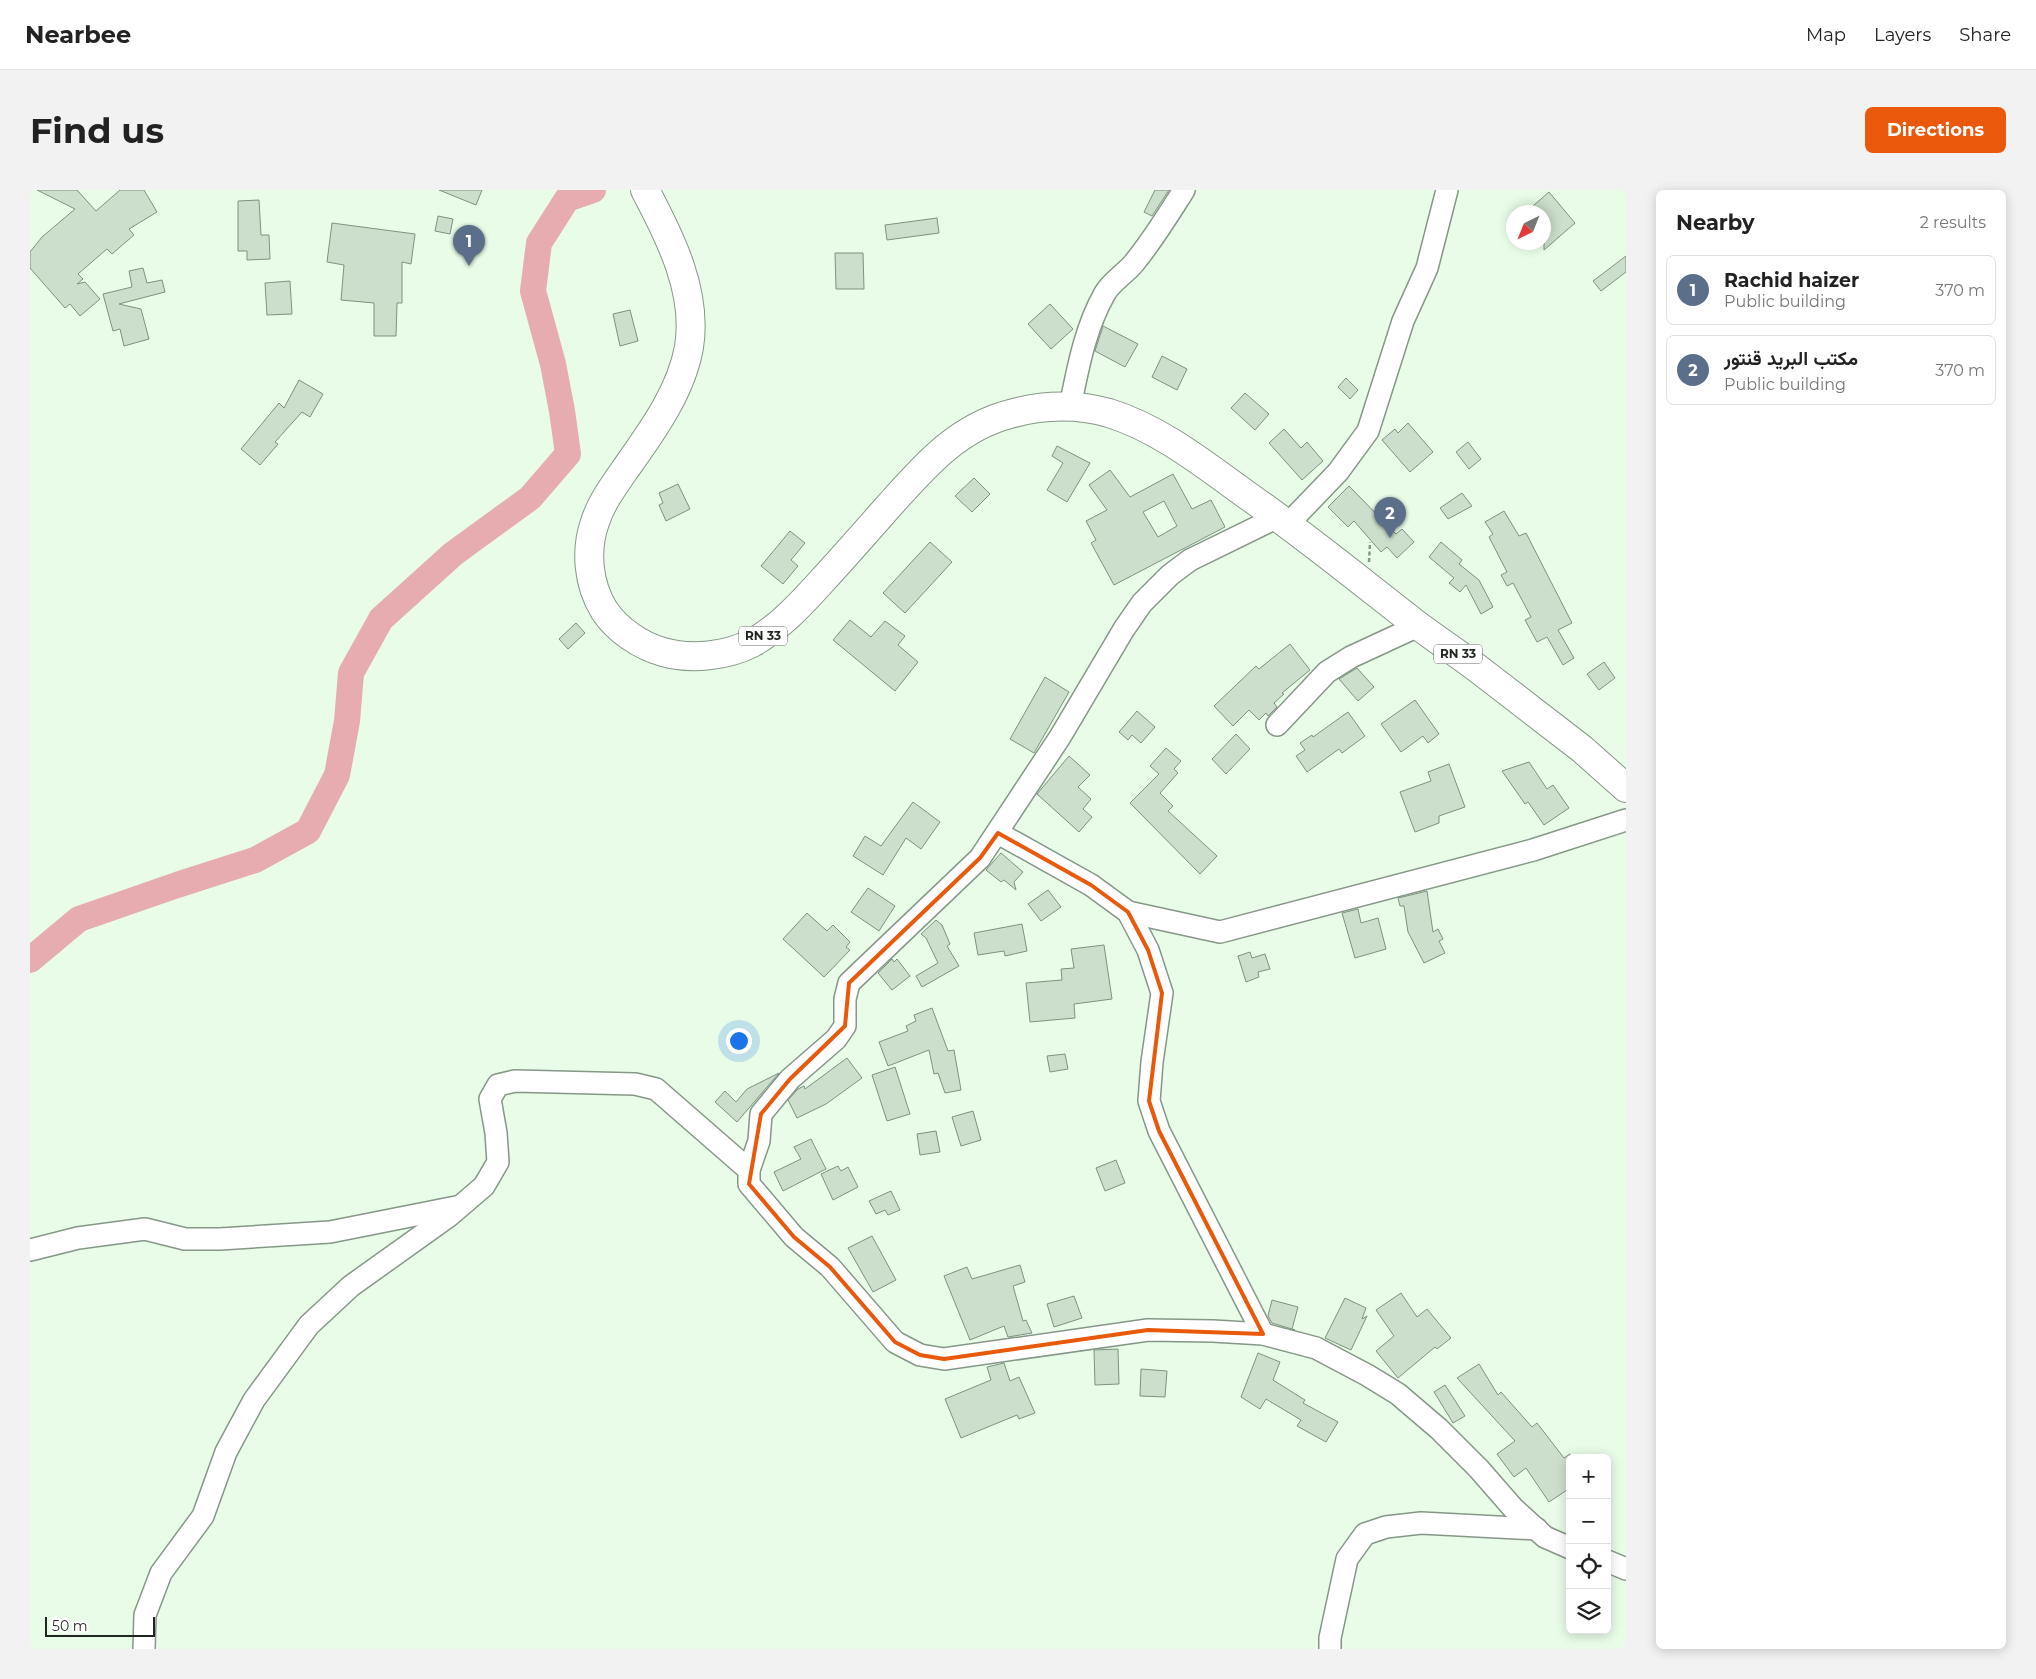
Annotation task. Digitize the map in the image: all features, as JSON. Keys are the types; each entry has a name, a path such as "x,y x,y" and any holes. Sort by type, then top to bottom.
{"main road":[{"name":"RN 33","path":"645,190 664,226 684,281 689,302 689,347 674,392 652,430 607,496 595,522 590,546 590,568 594,588 602,608 613,622 647,647 669,654 696,656 724,653 751,644 773,629 808,596 930,461 953,441 989,420 1010,413 1036,408 1070,406 1108,413 1147,429 1185,451 1283,520 1418,626 1475,666 1574,743 1626,788"}],"street":[{"path":"1070,406 1085,337 1105,293 1113,283 1128,271 1148,247 1184,190"},
{"path":"1448,190 1427,268 1403,321 1368,431 1338,472 1283,520 1190,560 1170,575 1142,603 1124,628 1060,737 980,858 849,983 845,999 845,1026 836,1039 790,1079 761,1114 759,1141 749,1170 749,1184 794,1237 830,1267 895,1342 920,1356 944,1358 1148,1330 1263,1334 1316,1348 1367,1374 1398,1394 1439,1429 1479,1469 1513,1508 1545,1537 1566,1546"},
{"path":"1277,725 1327,672 1351,657 1418,626"},
{"path":"998,832 1091,885 1128,912 1220,932 1532,850 1626,820"},
{"path":"1128,912 1148,950 1162,993 1152,1062 1149,1101 1159,1131 1263,1334"},
{"path":"144,1649 145,1615 161,1573 203,1516 226,1452 254,1400 309,1324 352,1286 484,1186 498,1162 496,1133 490,1099 498,1086 515,1081 635,1084 656,1089 749,1170"},
{"path":"30,1250 78,1238 145,1229 185,1239 220,1239 330,1232 460,1206"},
{"path":"1330,1649 1330,1638 1347,1559 1365,1534 1386,1526 1422,1523 1537,1529"},
{"path":"1611,1563 1626,1569"}],"highlighted area":[{"path":"998,833 1091,885 1128,912 1148,950 1162,993 1149,1101 1159,1131 1263,1334 1148,1330 944,1359 920,1355 895,1342 830,1267 794,1237 749,1184 761,1114 790,1079 845,1026 849,983 980,858"}],"building":[{"path":"37,190 77,190 96,211 120,190 144,190 157,212 129,229 134,235 112,254 107,249 78,274 83,279 77,284 85,282 100,299 80,316 70,304 65,308 30,268 30,252 42,237 75,209"},
{"path":"439,190 482,190 476,205"},
{"path":"1155,190 1169,190 1152,216 1144,212"},
{"path":"1549,192 1575,223 1551,244 1551,205 1534,205"},
{"path":"259,200 261,235 269,235 270,259 247,260 247,251 238,251 238,201"},
{"path":"438,216 453,219 450,234 435,231"},
{"path":"937,218 939,233 887,240 885,225"},
{"path":"332,223 415,234 411,264 402,262 402,303 397,303 396,336 374,336 374,303 341,300 344,265 327,262"},
{"path":"835,253 863,253 864,289 836,289"},
{"path":"1626,256 1626,272 1601,291 1593,281"},
{"path":"143,268 147,283 162,280 165,292 119,304 141,309 149,339 124,346 120,329 113,331 103,294 132,287 129,271"},
{"path":"290,281 292,314 267,315 265,283"},
{"path":"1050,304 1073,329 1051,349 1028,324"},
{"path":"630,310 638,341 620,346 613,314"},
{"path":"1103,326 1138,344 1125,367 1095,351"},
{"path":"1162,356 1187,369 1177,390 1152,377"},
{"path":"1346,378 1358,390 1350,399 1338,387"},
{"path":"299,380 323,394 310,417 302,412 275,442 278,444 260,465 241,449 279,403 284,408"},
{"path":"1245,393 1269,414 1255,430 1231,408"},
{"path":"1408,423 1433,452 1410,472 1382,440 1395,429 1398,433"},
{"path":"1284,429 1301,448 1307,442 1323,461 1302,480 1269,443"},
{"path":"1468,442 1481,459 1469,469 1456,452"},
{"path":"1057,446 1090,463 1067,502 1047,490 1063,463 1052,456"},
{"path":"1110,470 1130,497 1173,474 1192,509 1211,500 1225,527 1114,585 1091,543 1096,540 1086,521 1107,510 1089,485","holes":["1164,501 1177,526 1158,537 1143,512"]},
{"path":"974,478 990,494 972,512 955,496"},
{"path":"678,484 690,509 666,521 659,505 663,503 659,493"},
{"path":"1349,486 1396,534 1402,529 1414,542 1397,558 1387,547 1381,552 1354,521 1348,527 1328,507"},
{"path":"1462,493 1472,506 1448,519 1440,508"},
{"path":"1504,511 1519,536 1526,533 1572,623 1558,630 1574,658 1563,665 1547,637 1537,642 1525,620 1531,617 1513,583 1507,586 1501,575 1507,572 1489,537 1493,534 1485,522"},
{"path":"790,531 805,543 791,560 798,566 783,584 761,566"},
{"path":"930,542 952,562 905,613 883,593"},
{"path":"1441,542 1462,560 1459,564 1479,580 1493,607 1481,614 1466,585 1460,592 1449,583 1454,578 1429,557"},
{"path":"850,620 871,637 885,621 905,636 898,645 918,662 895,691 833,640"},
{"path":"576,623 585,633 568,649 559,639"},
{"path":"1290,644 1310,670 1282,693 1284,694 1274,703 1277,707 1268,716 1266,713 1259,720 1249,710 1233,726 1214,706 1256,666 1259,669"},
{"path":"1604,662 1615,678 1599,690 1587,674"},
{"path":"1357,668 1374,687 1358,701 1339,679"},
{"path":"1045,677 1069,692 1034,753 1010,739"},
{"path":"1415,700 1439,734 1428,743 1423,736 1401,752 1381,724"},
{"path":"1137,711 1155,727 1141,743 1132,735 1128,740 1119,732"},
{"path":"1348,712 1365,736 1342,753 1339,749 1307,772 1296,756 1305,750 1300,743 1312,735 1313,737"},
{"path":"1236,734 1250,749 1226,774 1212,759"},
{"path":"1166,748 1181,761 1174,769 1178,773 1160,793 1173,806 1168,811 1217,856 1200,874 1130,803 1159,774 1150,766"},
{"path":"1069,756 1090,775 1078,787 1091,799 1083,809 1092,817 1079,832 1037,794"},
{"path":"1529,762 1547,789 1553,785 1569,808 1544,825 1528,802 1525,804 1502,771"},
{"path":"1449,764 1465,807 1439,816 1439,823 1415,832 1400,792 1431,781 1428,772"},
{"path":"913,802 940,822 921,849 906,838 883,875 853,856 865,836 881,846"},
{"path":"1001,853 1023,872 1014,882 1016,890 1004,880 1001,882 986,870"},
{"path":"868,888 895,906 879,931 851,912"},
{"path":"1048,890 1061,907 1041,921 1028,904"},
{"path":"1427,891 1433,932 1438,929 1443,939 1439,941 1445,953 1424,963 1408,932 1404,906 1400,906 1398,898"},
{"path":"1358,909 1361,923 1378,918 1386,949 1355,958 1342,913"},
{"path":"807,913 827,931 833,925 850,942 846,947 850,950 824,977 783,939"},
{"path":"936,920 942,925 950,944 947,946 959,966 922,987 916,976 938,963 926,938 921,934"},
{"path":"1022,924 1027,951 1005,956 1004,951 978,955 974,933"},
{"path":"1104,945 1112,999 1074,1004 1075,1018 1030,1022 1026,983 1062,980 1061,969 1074,968 1071,949"},
{"path":"1250,952 1252,958 1265,954 1270,969 1258,972 1259,977 1246,982 1238,956"},
{"path":"892,959 894,962 897,959 910,976 892,990 878,973"},
{"path":"932,1008 948,1051 954,1050 961,1090 945,1093 938,1073 934,1074 929,1050 888,1066 879,1042 908,1031 906,1026 916,1021 914,1015"},
{"path":"1065,1054 1068,1069 1050,1072 1047,1056"},
{"path":"847,1058 862,1078 826,1104 797,1118 788,1100 798,1089 804,1086 805,1089"},
{"path":"895,1067 910,1114 887,1121 872,1075"},
{"path":"779,1073 737,1122 715,1102 725,1091 736,1102 747,1089"},
{"path":"973,1111 981,1140 961,1146 952,1117"},
{"path":"936,1131 940,1152 920,1155 917,1134"},
{"path":"811,1139 826,1169 783,1191 774,1172 801,1159 794,1147"},
{"path":"1116,1160 1125,1183 1105,1191 1096,1168"},
{"path":"838,1166 841,1171 848,1167 858,1187 833,1200 821,1174"},
{"path":"891,1191 900,1210 888,1215 885,1210 876,1214 869,1201"},
{"path":"872,1236 896,1280 873,1292 848,1248"},
{"path":"1020,1265 1025,1282 1013,1286 1023,1321 1026,1320 1032,1333 1008,1337 1004,1326 970,1340 944,1276 967,1267 972,1279"},
{"path":"1401,1293 1417,1317 1427,1309 1451,1338 1437,1349 1435,1347 1398,1378 1376,1351 1394,1336 1376,1310"},
{"path":"1074,1296 1082,1318 1054,1327 1047,1304"},
{"path":"1345,1298 1366,1308 1362,1319 1367,1316 1351,1350 1325,1338"},
{"path":"1272,1300 1298,1307 1292,1329 1295,1330 1272,1323 1268,1316"},
{"path":"1118,1349 1119,1384 1095,1385 1094,1350"},
{"path":"1258,1353 1280,1362 1273,1380 1305,1400 1303,1403 1338,1422 1326,1442 1297,1426 1301,1420 1266,1399 1260,1409 1241,1397"},
{"path":"1004,1363 1010,1381 1019,1377 1035,1413 1019,1419 1017,1415 961,1438 945,1399 991,1380 987,1367"},
{"path":"1479,1364 1498,1395 1501,1392 1532,1427 1537,1423 1564,1458 1566,1457 1566,1491 1549,1502 1526,1468 1514,1477 1497,1454 1515,1441 1457,1378"},
{"path":"1141,1369 1167,1371 1165,1397 1140,1396"},
{"path":"1445,1385 1465,1416 1453,1423 1434,1392"}],"waterway":[{"path":"30,960 79,919 255,860 308,831 337,775 347,721 351,673 381,619 453,554 530,498 568,454 553,364 533,291 539,243 567,199 593,190"}],"place":[{"name":"Rachid haizer","path":"469,266"},
{"name":"مكتب البريد قنتور","path":"1390,538"}]}
